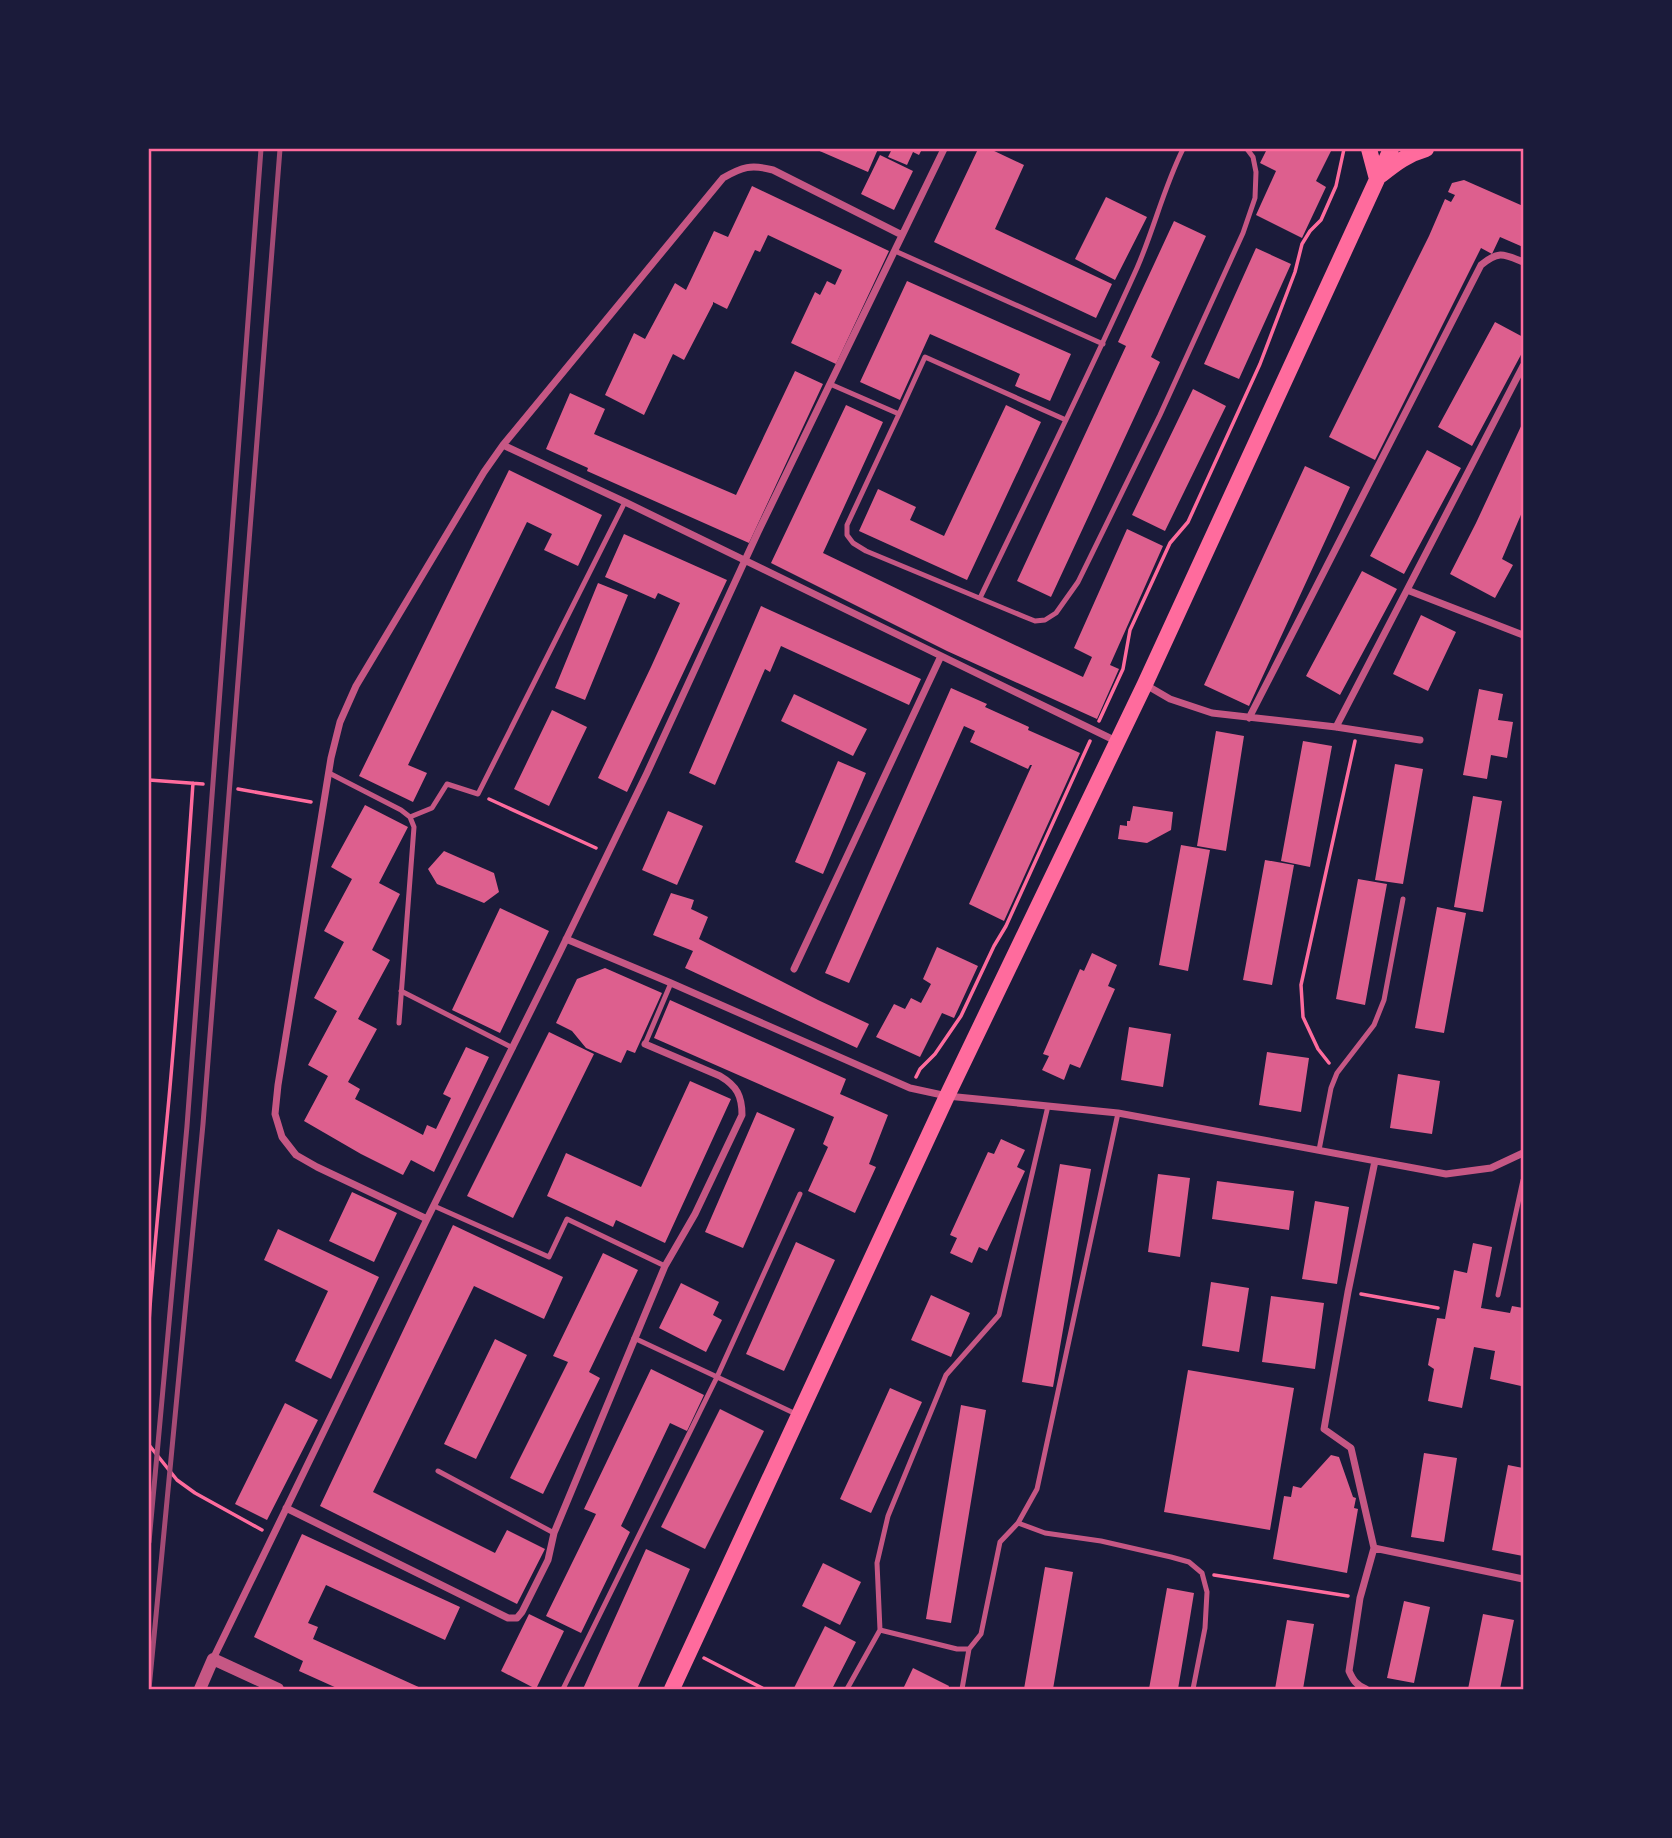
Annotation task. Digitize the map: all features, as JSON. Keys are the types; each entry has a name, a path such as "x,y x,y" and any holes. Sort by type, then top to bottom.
{"main road":[{"path":"1369,149 1377,179"},
{"path":"672,1689 947,1096 1145,684 1391,149"},
{"path":"1377,179 1413,152 1426,149"}],"street":[{"path":"200,1689 427,1219 608,854 745,560 944,149"},
{"path":"427,1219 296,1155 282,1137 275,1114 329,773 340,722 356,686 503,444 723,178 740,169 758,166 773,170 902,234"},
{"path":"1249,718 1481,265 1492,256 1506,255 1523,262"},
{"path":"1336,727 1523,366"},
{"path":"503,444 1117,741"},
{"path":"1407,590 1523,635"},
{"path":"794,970 941,656"},
{"path":"1145,684 1170,699 1212,713 1420,740"},
{"path":"566,939 910,1088 947,1096 1118,1113 1446,1174 1491,1168 1523,1153"},
{"path":"286,1508 508,1618 517,1618 522,1612 548,1560 555,1533 665,1266 695,1214 742,1115 742,1100 730,1082 645,1044"},
{"path":"1361,1688 1352,1679 1349,1671 1360,1598 1374,1548 1351,1448 1324,1429 1375,1161"},
{"path":"1374,1548 1523,1579"},
{"path":"214,1659 278,1689"}],"lane":[{"path":"981,598 1139,263 1183,149"},
{"path":"1066,420 925,357 852,511 847,535 853,543 866,551 1035,621 1045,620 1056,613 1078,582 1160,415 1243,233 1255,198 1256,172 1253,157 1247,149"},
{"path":"895,251 1102,344"},
{"path":"830,384 899,414"},
{"path":"410,817 432,808 447,784 478,794 625,502"},
{"path":"329,773 401,810 410,817 414,827 399,1023"},
{"path":"1319,1150 1331,1088 1337,1073 1374,1025 1384,1000 1404,899"},
{"path":"645,1044 671,983"},
{"path":"401,991 513,1048"},
{"path":"847,1689 880,1630 877,1563 888,1516 946,1376 999,1315 1048,1105"},
{"path":"962,1689 969,1649 981,1634 1000,1542 1018,1523 1037,1489 1118,1113"},
{"path":"1497,1295 1523,1180"},
{"path":"563,1689 717,1377 800,1194"},
{"path":"434,1206 549,1257 567,1219 665,1266"},
{"path":"634,1338 799,1415"},
{"path":"439,1471 555,1533"},
{"path":"1018,1523 1045,1533 1101,1541 1171,1557 1189,1562 1202,1573 1208,1592 1205,1628 1193,1689"},
{"path":"880,1630 957,1649 969,1649"}],"path":[{"path":"910,1088 920,1069 935,1054 961,1016 1006,926 1123,669 1130,630 1170,543 1188,522 1260,364 1295,272 1302,244 1321,220 1336,186 1344,149"},
{"path":"1337,1073 1318,1049 1303,1017 1301,985 1357,730"},
{"path":"149,780 203,783"},
{"path":"149,1322 181,967 193,783"},
{"path":"238,789 324,804"},
{"path":"478,794 608,854"},
{"path":"1348,1292 1438,1308"},
{"path":"149,1440 149,1445 177,1480 195,1493 273,1536"},
{"path":"1202,1573 1360,1598"},
{"path":"690,1651 764,1689"}],"building":[{"path":"815,149 878,149 868,172"},
{"path":"892,149 922,149 919,155 913,152 907,165 888,157"},
{"path":"978,149 990,149 1024,165 995,229 1112,284 1096,318 934,242"},
{"path":"1267,149 1332,149 1316,181 1326,187 1302,238 1256,215 1276,171 1260,163"},
{"path":"880,155 913,171 894,210 861,194"},
{"path":"1464,180 1523,206 1523,247 1500,237 1492,254 1481,248 1375,460 1329,437 1445,199 1451,202 1455,195 1448,192 1452,183"},
{"path":"752,186 889,251 836,364 791,343 815,292 820,295 827,281 835,285 842,270 768,235 760,252 755,250 727,309 713,302 684,360 673,354 644,415 605,395 634,333 645,339 675,283 686,290 714,231 728,237"},
{"path":"1106,197 1147,217 1115,280 1075,259"},
{"path":"1174,221 1206,236 1151,357 1160,362 1051,597 1017,581 1126,346 1118,342"},
{"path":"1256,248 1291,264 1239,379 1204,364"},
{"path":"907,281 1071,354 1050,401 1015,386 1020,374 930,334 900,400 860,382"},
{"path":"1495,322 1523,337 1523,351 1472,446 1438,427"},
{"path":"795,371 823,384 749,543 587,471 588,468 546,449 570,393 605,409 594,434 736,495"},
{"path":"1193,389 1226,406 1165,531 1132,515"},
{"path":"846,405 883,422 823,553 1083,677 1092,657 1074,648 1127,529 1163,546 1110,665 1119,669 1097,719 947,651 771,563"},
{"path":"1006,405 1041,422 967,580 859,531 878,489 916,507 910,520 944,536"},
{"path":"1523,422 1523,510 1502,559 1513,565 1495,598 1450,574"},
{"path":"1427,450 1461,468 1404,574 1370,556"},
{"path":"1305,466 1350,487 1249,706 1204,685"},
{"path":"509,470 602,515 578,566 544,550 552,534 527,522 408,765 427,773 413,802 359,776"},
{"path":"624,534 727,580 627,792 598,778 680,603 658,593 655,599 605,577"},
{"path":"1362,571 1397,589 1340,695 1306,676"},
{"path":"598,583 628,595 585,700 555,688"},
{"path":"761,606 921,679 909,705 781,646 770,672 765,669 715,785 689,773"},
{"path":"1421,615 1456,632 1428,691 1393,674"},
{"path":"951,688 987,704 985,707 1029,727 1028,730 1080,753 1004,921 969,904 1032,765 1028,769 970,742 975,731 964,726 849,983 825,973"},
{"path":"1479,689 1503,694 1498,720 1513,722 1507,758 1491,755 1487,779 1463,775"},
{"path":"794,694 867,729 853,756 781,721"},
{"path":"552,710 587,727 549,806 514,789"},
{"path":"1216,731 1244,736 1226,851 1197,846"},
{"path":"1303,741 1332,746 1310,867 1281,861"},
{"path":"838,761 866,773 823,874 795,862"},
{"path":"1395,764 1423,769 1403,884 1375,880"},
{"path":"1473,796 1502,801 1483,912 1454,907"},
{"path":"365,805 408,827 379,883 400,894 372,950 390,960 358,1019 377,1029 348,1082 360,1089 355,1099 423,1135 427,1125 436,1129 451,1098 443,1094 466,1047 489,1057 434,1172 411,1160 403,1175 304,1121 328,1076 308,1065 337,1011 314,998 344,942 324,931 352,879 331,867"},
{"path":"1133,806 1173,812 1171,830 1147,843 1118,839 1120,825 1127,826"},
{"path":"668,811 703,826 677,885 642,870"},
{"path":"1181,845 1210,850 1188,971 1159,965"},
{"path":"444,851 494,873 499,892 484,903 437,884 428,869"},
{"path":"1265,860 1294,865 1272,985 1243,980"},
{"path":"1358,879 1387,884 1365,1005 1336,999"},
{"path":"671,893 694,900 691,909 708,917 699,939 869,1024 857,1048 685,968 693,951 653,935"},
{"path":"1437,907 1466,913 1444,1033 1415,1028"},
{"path":"500,908 549,931 500,1033 452,1010"},
{"path":"937,947 978,966 954,1018 942,1013 920,1057 876,1037 894,1004 905,1009 911,998 921,1003 931,984 923,979"},
{"path":"1092,953 1117,965 1108,986 1115,989 1080,1068 1070,1064 1064,1080 1042,1070 1049,1056 1043,1054 1080,969 1084,971"},
{"path":"605,968 662,993 635,1053 627,1050 621,1063 586,1048 572,1031 556,1023 577,979"},
{"path":"670,1000 846,1079 840,1094 888,1115 869,1164 876,1167 855,1213 808,1191 828,1147 823,1144 834,1117 654,1038"},
{"path":"1129,1027 1171,1034 1163,1087 1121,1080"},
{"path":"549,1032 594,1054 513,1218 467,1196"},
{"path":"1267,1052 1309,1058 1301,1112 1259,1105"},
{"path":"1398,1074 1440,1081 1432,1134 1390,1128"},
{"path":"690,1081 731,1099 665,1243 616,1220 613,1227 547,1196 566,1153 641,1187"},
{"path":"757,1112 795,1129 743,1248 705,1232"},
{"path":"1001,1139 1025,1150 1017,1167 1025,1171 987,1251 979,1247 972,1263 950,1253 957,1238 950,1235 988,1152 994,1154"},
{"path":"1060,1164 1091,1169 1053,1387 1022,1382"},
{"path":"1158,1174 1190,1178 1180,1257 1148,1252"},
{"path":"1217,1181 1294,1191 1289,1230 1212,1219"},
{"path":"352,1192 397,1213 374,1262 329,1241"},
{"path":"1315,1201 1349,1207 1337,1284 1302,1279"},
{"path":"453,1225 563,1277 544,1319 474,1286 373,1492 495,1553 507,1530 545,1549 517,1604 320,1506"},
{"path":"278,1229 379,1277 331,1379 295,1361 328,1291 264,1260"},
{"path":"796,1242 835,1260 784,1371 746,1354"},
{"path":"1473,1243 1492,1247 1481,1308 1510,1313 1512,1306 1523,1308 1523,1372 1521,1386 1490,1379 1495,1351 1474,1347 1462,1408 1428,1401 1434,1369 1428,1365 1437,1318 1445,1319 1454,1270 1467,1273"},
{"path":"603,1253 638,1270 589,1372 600,1378 543,1494 510,1478 568,1362 553,1356"},
{"path":"1211,1282 1249,1288 1239,1352 1202,1346"},
{"path":"681,1283 719,1302 713,1315 722,1320 706,1352 659,1328"},
{"path":"931,1295 970,1313 951,1357 911,1340"},
{"path":"1271,1296 1324,1303 1315,1369 1262,1362"},
{"path":"495,1339 527,1355 476,1459 444,1444"},
{"path":"651,1369 704,1395 687,1431 670,1423 621,1526 630,1532 581,1633 546,1616 596,1514 584,1509"},
{"path":"1188,1370 1294,1388 1270,1530 1164,1512"},
{"path":"890,1388 922,1402 871,1513 840,1499"},
{"path":"285,1403 318,1420 267,1520 235,1504"},
{"path":"961,1405 986,1410 951,1623 926,1619"},
{"path":"720,1409 764,1431 705,1549 661,1527"},
{"path":"1424,1453 1457,1458 1444,1542 1411,1537"},
{"path":"1331,1455 1339,1457 1353,1497 1356,1498 1354,1508 1358,1509 1347,1573 1273,1559 1284,1496 1291,1497 1293,1486 1301,1488"},
{"path":"1508,1465 1523,1468 1523,1556 1492,1550"},
{"path":"302,1534 460,1607 445,1640 326,1585 308,1623 318,1627 313,1639 423,1689 339,1689 299,1671 303,1661 254,1637"},
{"path":"646,1549 690,1569 637,1689 583,1689"},
{"path":"823,1563 861,1582 840,1625 802,1606"},
{"path":"1045,1567 1073,1572 1053,1689 1024,1689"},
{"path":"1167,1588 1194,1593 1178,1689 1149,1689"},
{"path":"1404,1601 1430,1607 1414,1683 1387,1678"},
{"path":"529,1614 564,1631 536,1689 501,1671"},
{"path":"1483,1614 1514,1620 1500,1689 1468,1689"},
{"path":"1287,1620 1314,1624 1303,1689 1275,1689"},
{"path":"825,1626 856,1642 832,1689 796,1689 794,1688"},
{"path":"913,1668 949,1686 948,1689 903,1689"}],"railway":[{"path":"149,1542 187,1126 261,149"},
{"path":"149,1689 203,1124 280,149"}]}
